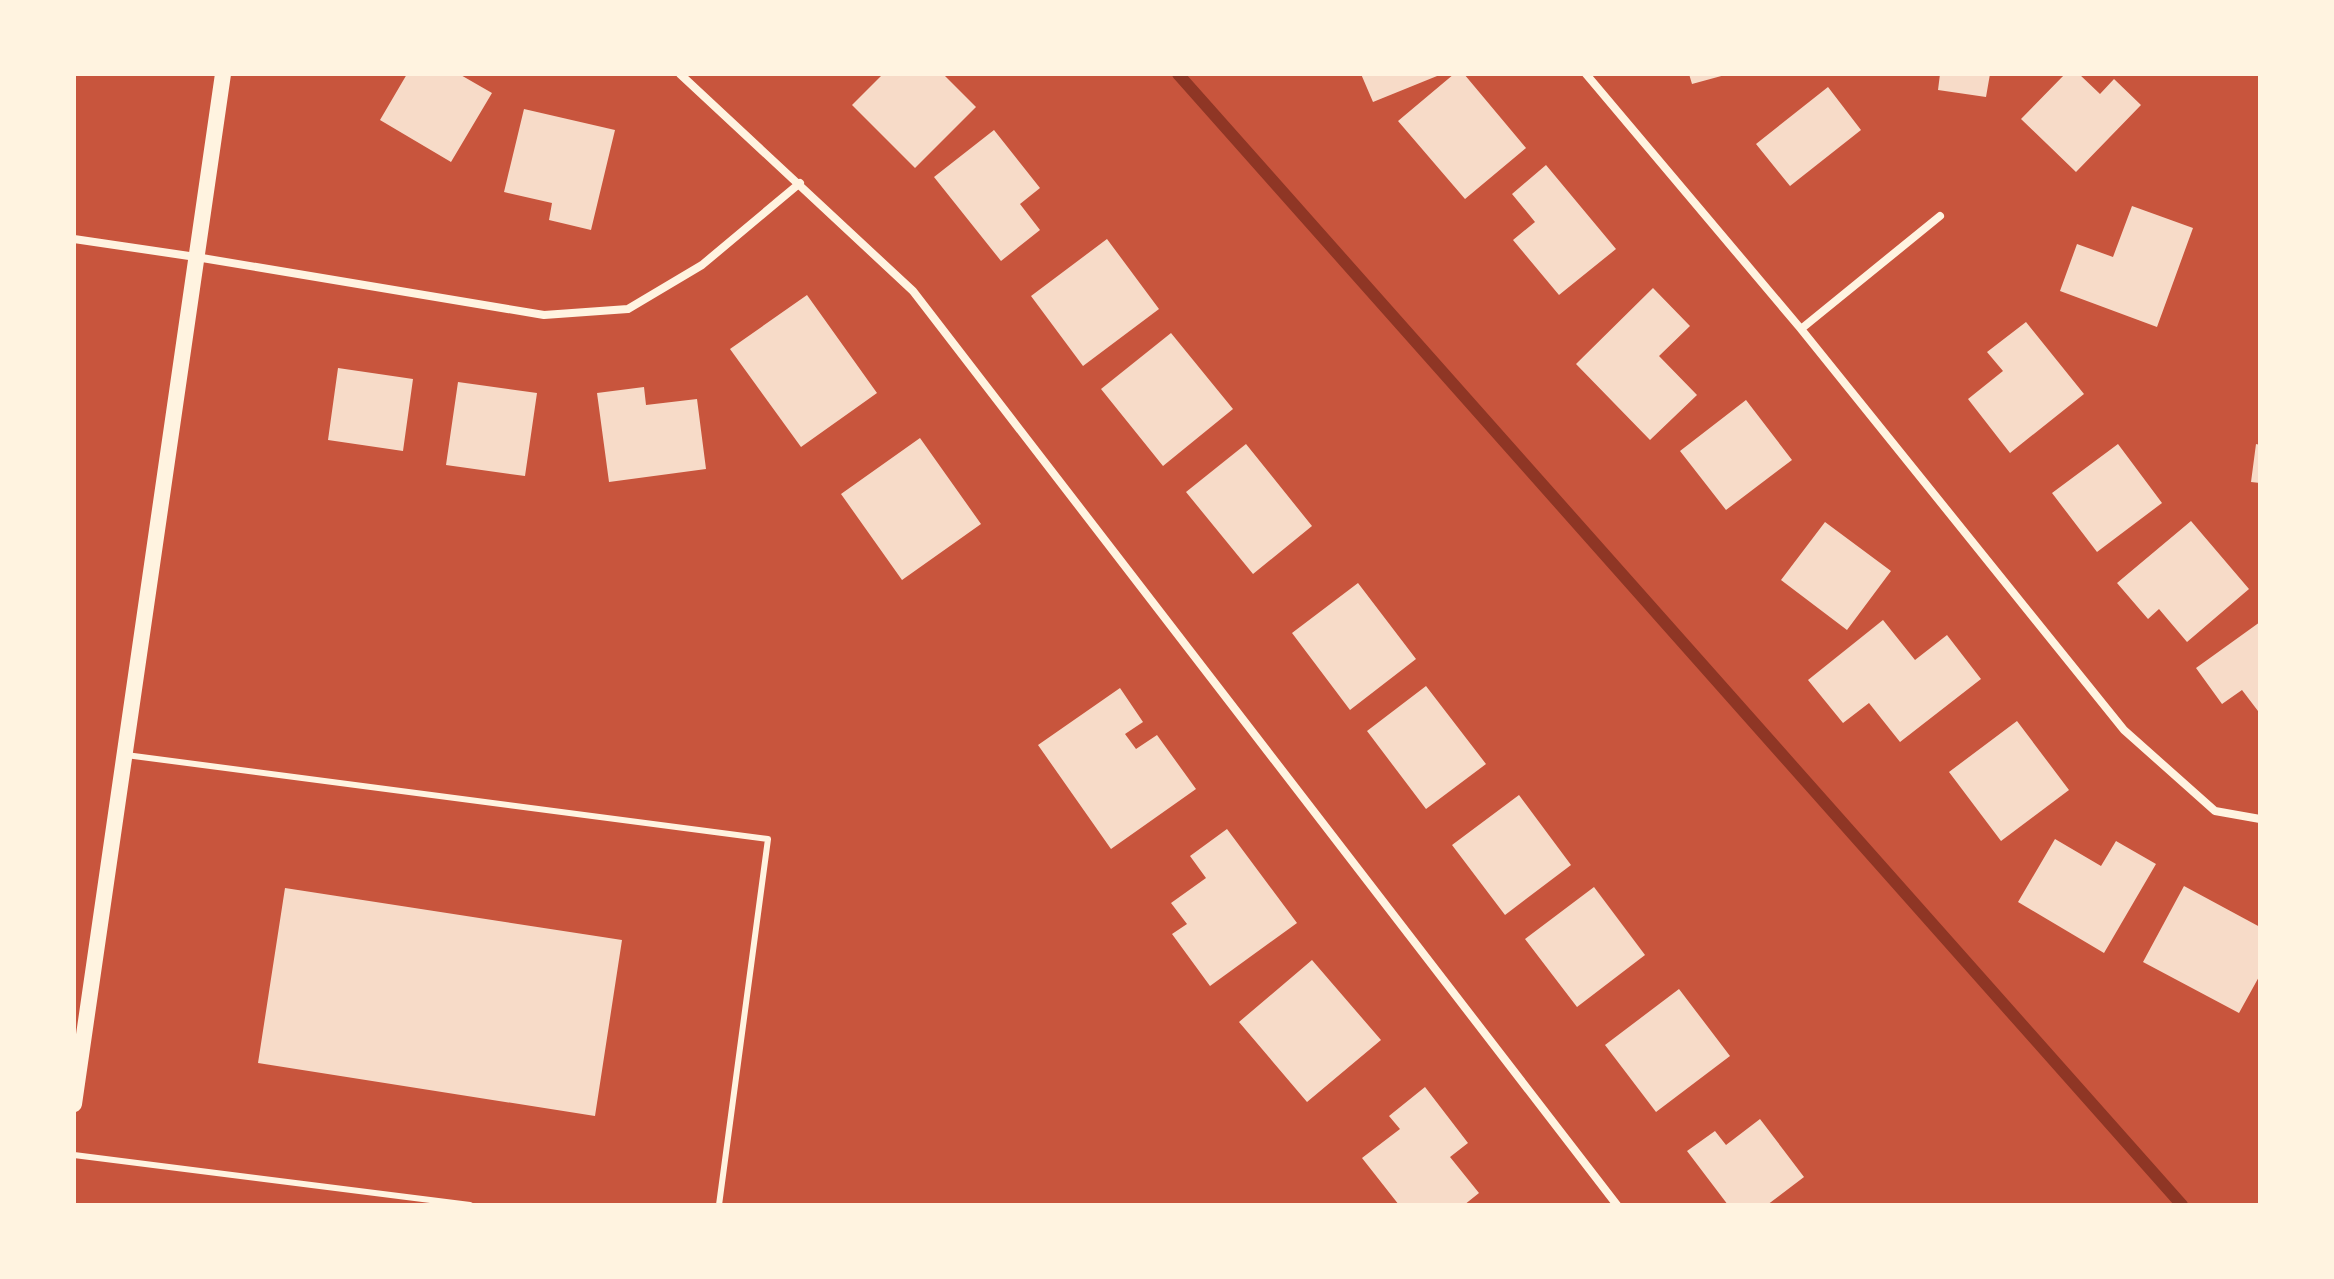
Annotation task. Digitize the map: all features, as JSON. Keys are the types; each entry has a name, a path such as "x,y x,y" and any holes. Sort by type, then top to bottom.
{"main road":[{"path":"74,1104 223,74"}],"street":[{"path":"680,74 913,291 1617,1205"},
{"path":"1586,74 1801,329 2124,730 2215,811 2260,819"},
{"path":"74,239 544,315 628,309 702,265 800,183"},
{"path":"1801,329 1940,216"}],"lane":[{"path":"124,755 768,839 719,1205"},
{"path":"74,1155 470,1205"}],"building":[{"path":"407,74 459,74 492,93 451,162 380,120"},
{"path":"883,74 943,74 976,107 915,168 852,105"},
{"path":"1361,74 1442,74 1373,102"},
{"path":"1454,74 1464,74 1526,148 1465,199 1398,121"},
{"path":"1689,74 1725,74 1725,75 1692,84"},
{"path":"1940,74 1990,74 1986,97 1938,90"},
{"path":"2065,74 2079,74 2100,94 2114,79 2141,105 2076,172 2021,119"},
{"path":"1828,87 1861,130 1790,186 1756,144"},
{"path":"524,109 615,130 591,230 549,220 552,203 504,192"},
{"path":"994,130 1040,188 1020,204 1040,230 1001,261 934,177"},
{"path":"1546,165 1616,249 1559,295 1513,240 1535,222 1512,194"},
{"path":"2132,206 2193,228 2157,327 2060,291 2077,244 2113,257"},
{"path":"1107,239 1159,309 1083,366 1031,296"},
{"path":"1653,288 1690,326 1659,356 1697,395 1650,440 1576,364"},
{"path":"807,295 877,393 801,447 730,349"},
{"path":"2026,322 2084,394 2010,453 1968,399 2003,371 1987,352"},
{"path":"1171,333 1233,409 1163,466 1101,389"},
{"path":"338,368 413,379 403,451 328,440"},
{"path":"458,382 537,393 525,476 446,465"},
{"path":"644,387 646,405 697,399 706,469 609,482 597,393"},
{"path":"1746,400 1792,460 1726,510 1680,451"},
{"path":"920,438 981,524 902,580 841,494"},
{"path":"1246,444 1312,526 1253,574 1186,492"},
{"path":"2118,444 2162,503 2097,552 2052,493"},
{"path":"2256,444 2260,445 2260,483 2251,482"},
{"path":"2191,521 2249,589 2187,642 2159,609 2148,619 2117,583"},
{"path":"1825,522 1891,571 1847,630 1781,580"},
{"path":"1358,583 1416,659 1350,710 1292,633"},
{"path":"1883,620 1915,660 1947,635 1981,679 1900,742 1869,703 1843,723 1808,680"},
{"path":"2260,622 2260,710 2242,690 2222,704 2196,668"},
{"path":"1426,686 1486,764 1426,809 1367,731"},
{"path":"1120,688 1143,722 1125,734 1136,749 1157,735 1196,789 1111,849 1038,745"},
{"path":"2017,721 2069,790 2001,841 1949,772"},
{"path":"1519,795 1571,865 1505,915 1452,845"},
{"path":"1227,829 1297,923 1210,986 1172,934 1187,924 1171,903 1206,878 1190,856"},
{"path":"2055,839 2101,866 2116,841 2156,864 2104,953 2018,902"},
{"path":"2184,886 2260,927 2260,975 2239,1013 2143,962"},
{"path":"1594,887 1645,955 1577,1007 1525,939"},
{"path":"285,888 622,940 595,1116 258,1063"},
{"path":"1312,960 1381,1040 1307,1102 1239,1022"},
{"path":"1679,989 1730,1056 1656,1112 1605,1045"},
{"path":"1425,1087 1468,1143 1450,1157 1479,1193 1464,1205 1399,1205 1362,1158 1400,1129 1389,1116"},
{"path":"1760,1119 1804,1177 1767,1205 1728,1205 1687,1151 1715,1131 1726,1145"}],"waterway":[{"path":"1178,74 2182,1205"}]}
